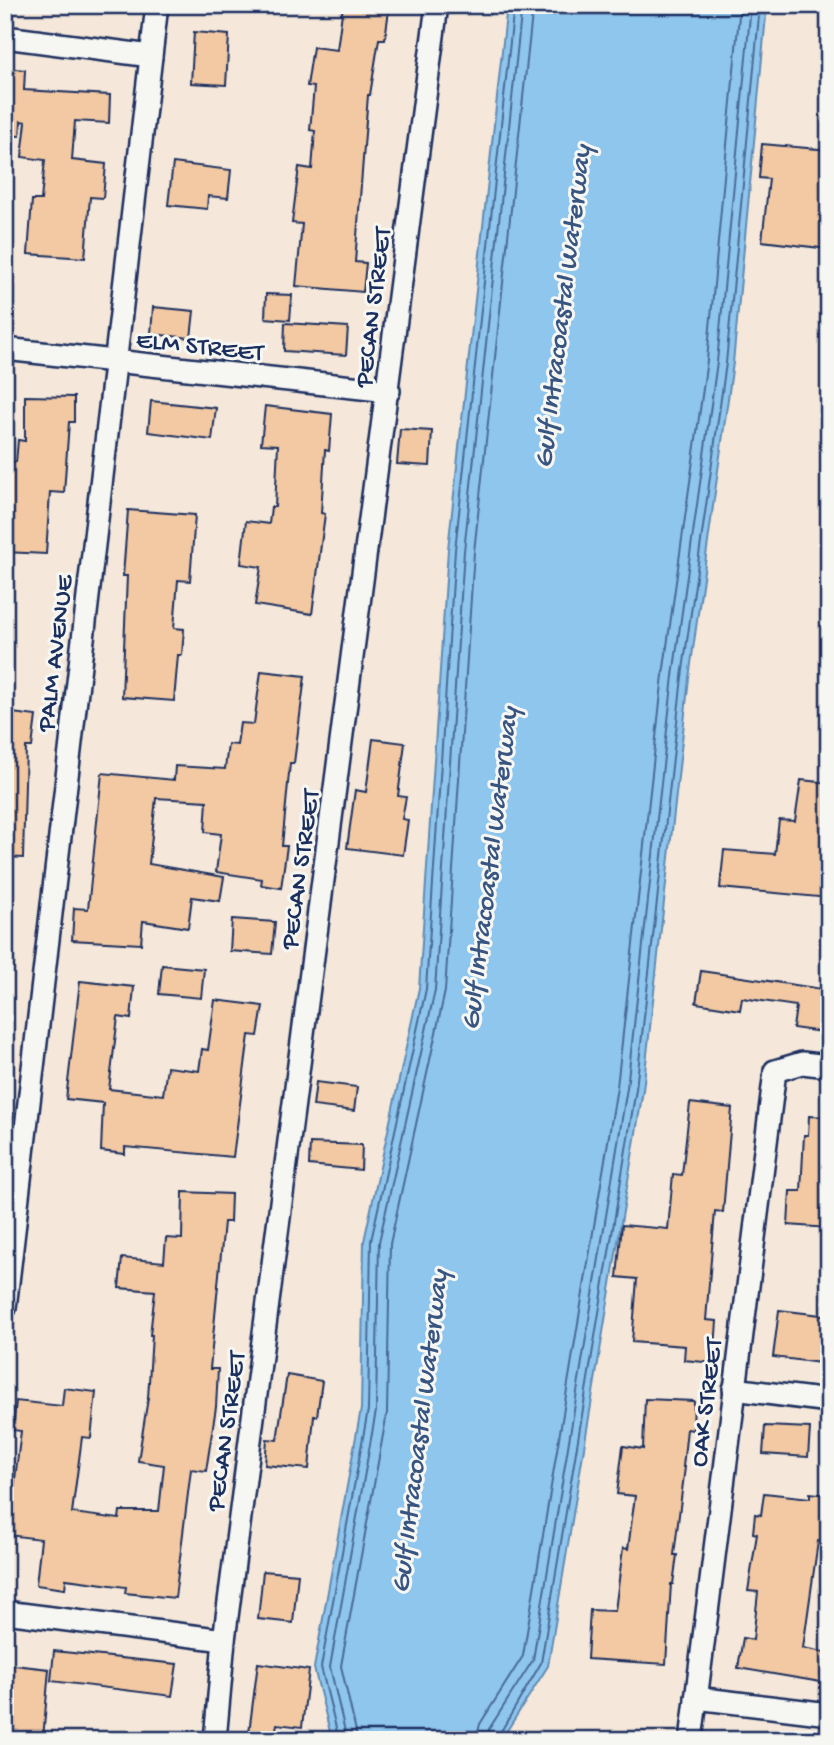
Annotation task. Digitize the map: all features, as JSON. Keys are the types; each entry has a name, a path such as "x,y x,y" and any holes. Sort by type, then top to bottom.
{"street":[{"name":"PALM AVENUE","path":"5,1308 157,5"},
{"name":"PECAN STREET","path":"215,1740 224,1640 389,391 437,5"},
{"path":"5,37 151,56"},
{"name":"ELM STREET","path":"5,349 389,391"},
{"name":"OAK STREET","path":"691,1740 775,1071 802,1063 829,1066"},
{"path":"733,1389 829,1401"},
{"path":"5,1612 224,1640"},
{"path":"696,1699 829,1714"}],"water":[{"name":"Gulf Intracoastal Waterway","path":"507,5 767,5 733,363 689,678 643,1090 548,1666 501,1740 332,1740 314,1668 361,1409 364,1241 419,988 448,549"}],"building":[{"path":"343,5 389,10 385,39 379,39 368,95 355,262 366,263 363,292 296,286 302,224 292,223 299,167 312,169 315,131 310,130 314,87 307,86 313,47 337,50"},
{"path":"194,32 229,35 226,85 191,83"},
{"path":"5,68 25,70 24,90 110,95 109,123 75,121 72,160 106,164 103,198 90,197 85,258 28,254 32,200 41,200 45,160 22,157 26,122 21,121 20,136 5,135"},
{"path":"762,144 829,150 829,249 762,241 769,179 759,178"},
{"path":"173,163 231,170 228,198 208,196 207,209 168,205"},
{"path":"266,294 292,295 290,320 265,318"},
{"path":"153,307 194,311 191,338 151,334"},
{"path":"285,323 348,327 346,355 284,351"},
{"path":"25,396 74,397 74,422 69,422 64,493 50,492 46,554 5,552 5,461 16,462 18,440 25,441"},
{"path":"151,401 216,408 212,440 148,432"},
{"path":"265,406 332,414 329,451 325,450 321,513 325,514 312,614 255,605 261,567 241,564 246,521 269,524 271,507 275,507 278,445 261,444"},
{"path":"400,429 432,431 430,466 397,464"},
{"path":"128,510 195,515 190,581 178,580 174,628 184,629 182,655 178,655 174,701 122,697 127,576 123,576"},
{"path":"261,671 305,676 294,763 290,763 282,846 287,846 281,888 261,885 262,879 216,872 221,834 205,832 207,801 156,798 149,864 224,877 220,901 192,897 188,928 143,921 141,944 72,940 74,908 88,909 102,773 174,780 175,766 225,769 228,744 237,745 240,723 254,724"},
{"path":"5,712 36,716 32,747 26,747 23,858 5,857"},
{"path":"373,739 405,743 398,796 406,797 402,819 408,820 403,855 347,848 355,790 366,792"},
{"path":"801,780 829,783 829,898 720,888 724,850 775,854 779,820 795,821"},
{"path":"232,919 275,922 272,954 230,951"},
{"path":"162,965 204,969 201,998 159,994"},
{"path":"701,971 829,990 829,1033 793,1028 796,1006 742,998 740,1010 696,1003"},
{"path":"80,981 134,987 131,1019 118,1017 109,1089 163,1095 167,1067 199,1071 202,1049 208,1050 215,1000 263,1006 258,1036 249,1035 233,1157 125,1147 125,1154 101,1151 103,1103 66,1099"},
{"path":"316,1082 357,1087 354,1111 313,1106"},
{"path":"690,1103 732,1108 723,1212 715,1211 706,1320 717,1321 714,1363 684,1360 685,1346 632,1342 637,1279 617,1277 622,1225 668,1229 673,1174 682,1175"},
{"path":"809,1116 829,1117 829,1228 788,1225 790,1191 801,1191 804,1135 808,1135"},
{"path":"310,1143 362,1145 361,1170 309,1165"},
{"path":"183,1192 231,1194 230,1222 224,1222 210,1369 218,1369 216,1407 206,1471 191,1469 175,1598 125,1593 126,1587 66,1579 65,1589 36,1585 41,1539 8,1535 21,1431 13,1430 16,1401 62,1406 64,1388 96,1392 91,1438 82,1437 72,1513 119,1519 120,1511 159,1511 164,1465 138,1461 148,1398 150,1335 155,1291 119,1288 122,1258 164,1262 166,1238 182,1239"},
{"path":"779,1310 829,1316 829,1364 773,1357"},
{"path":"287,1375 322,1381 317,1416 314,1416 309,1469 265,1465 267,1439 277,1440"},
{"path":"645,1399 694,1401 693,1430 687,1429 674,1555 677,1555 671,1584 666,1664 587,1659 590,1610 615,1611 623,1548 628,1549 635,1496 617,1494 623,1446 643,1449"},
{"path":"765,1426 810,1428 808,1457 763,1454"},
{"path":"764,1493 810,1498 810,1493 829,1495 829,1542 818,1541 803,1648 829,1653 827,1683 738,1668 743,1638 753,1640 758,1592 748,1591 757,1534 753,1533 755,1514 761,1515"},
{"path":"263,1571 298,1574 293,1623 258,1619"},
{"path":"54,1651 177,1664 172,1696 51,1681"},
{"path":"258,1663 309,1670 302,1727 277,1724 274,1740 248,1740"},
{"path":"5,1664 49,1669 43,1739 5,1740"}]}
